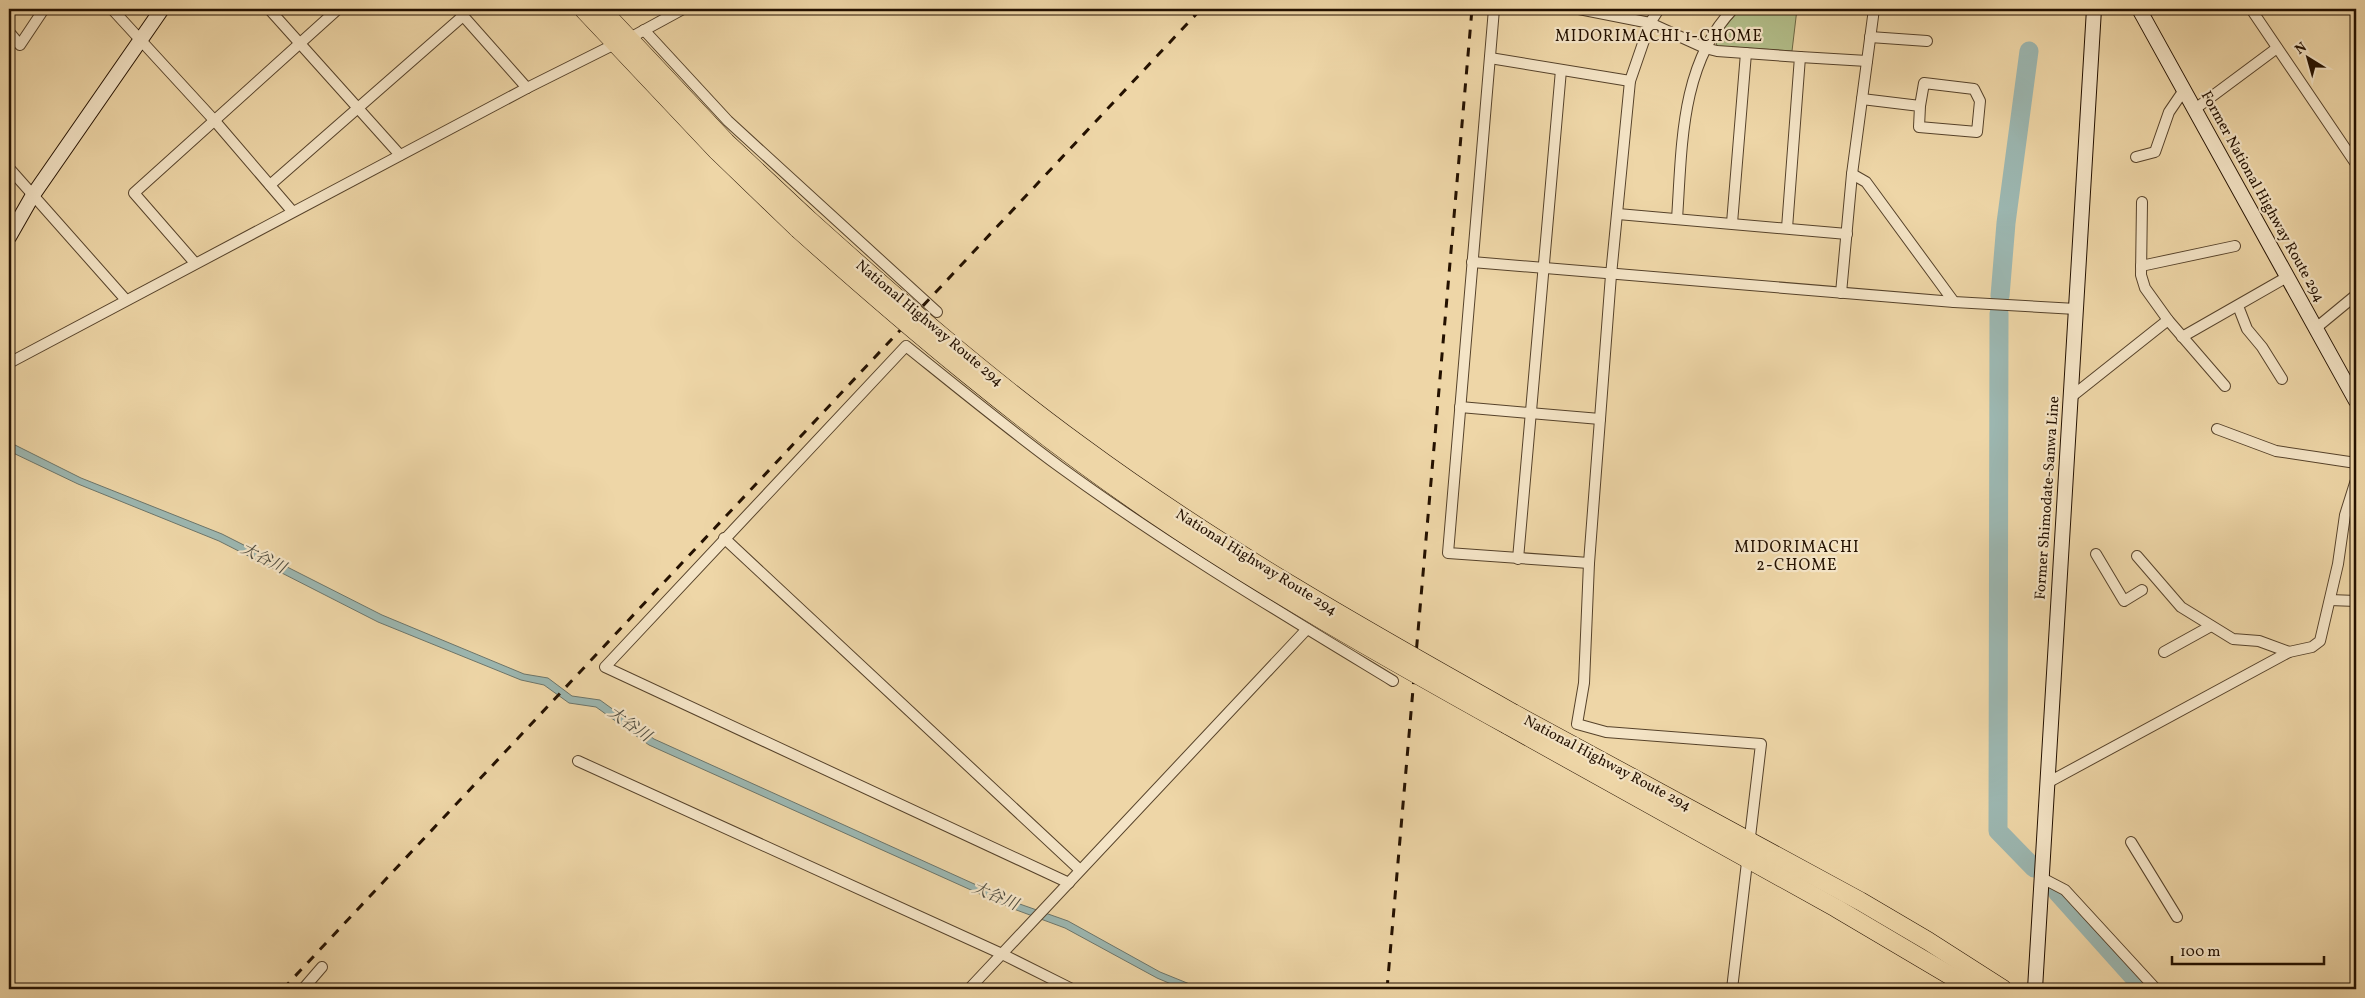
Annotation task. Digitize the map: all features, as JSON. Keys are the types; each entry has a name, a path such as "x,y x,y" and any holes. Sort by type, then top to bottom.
{"highway":[{"name":"National Highway Route 294","path":"583,9 621,41 726,142 803,224 958,351 1081,446 1147,493 1280,580 1510,719 1973,989"},
{"name":"National Highway Route 294","path":"601,9 621,41"},
{"name":"National Highway Route 294","path":"1510,719 1750,842 1928,940 2003,989"}],"street":[{"path":"9,32 20,45 44,9"},
{"path":"112,9 214,120 292,212"},
{"path":"9,237 32,195 162,9"},
{"path":"269,9 400,155"},
{"path":"195,264 134,193 338,9"},
{"path":"9,363 527,88 683,9"},
{"path":"1494,9 1448,553 1588,563"},
{"path":"1579,9 1601,11 1650,23 1705,48 1746,53 1867,61"},
{"path":"1659,9 1650,23 1630,81 1611,274 1588,563 1584,683 1577,724 1606,732 1761,744 1732,989"},
{"path":"1677,219 1683,143 1689,97 1694,76 1705,48 1718,27 1733,9"},
{"path":"1841,293 1852,174 1874,9"},
{"name":"Former Shimodate-Sanwa Line","path":"2035,989 2054,643 2094,9"},
{"name":"Former National Highway Route 294","path":"2138,9 2356,401"},
{"path":"2252,9 2276,48 2356,164"},
{"path":"270,185 359,109 460,13 527,88"},
{"path":"644,30 728,121 937,312"},
{"path":"1870,37 1927,41"},
{"path":"2195,109 2276,48"},
{"path":"1732,223 1746,53"},
{"path":"1787,228 1800,57"},
{"path":"1490,58 1630,81"},
{"path":"1518,558 1561,70"},
{"path":"1924,83 1974,89 1980,101 1977,132 1919,127 1920,106 1924,83"},
{"path":"2136,157 2154,152 2170,112 2184,90"},
{"path":"1862,99 1920,106"},
{"path":"9,168 126,300"},
{"path":"1852,174 1866,182 1954,302"},
{"path":"2142,202 2140,275 2145,288 2168,320 2225,386"},
{"path":"1618,214 1847,234"},
{"path":"2141,266 2235,246"},
{"path":"1472,262 1542,270 1954,302 2076,309"},
{"path":"2182,337 2287,277"},
{"path":"2316,328 2356,295"},
{"path":"2238,306 2247,329 2262,347 2282,379"},
{"path":"2071,396 2168,320"},
{"path":"1069,883 605,667 906,346 977,403 1088,487 1212,570 1393,681"},
{"path":"1460,408 1600,420"},
{"path":"2217,429 2276,450 2356,463"},
{"path":"2047,783 2289,652 2312,647 2320,640 2338,564 2345,515 2356,480"},
{"path":"724,538 1080,870"},
{"path":"2096,554 2124,602 2142,590"},
{"path":"2136,556 2181,607 2211,626 2233,639 2259,640 2289,652"},
{"path":"2330,600 2356,601"},
{"path":"2164,652 2211,626"},
{"path":"969,989 1307,629"},
{"path":"578,761 1004,952 1072,989"},
{"path":"2131,842 2177,917"},
{"path":"2042,878 2065,890 2156,989"},
{"path":"303,989 322,967"}],"green space":[{"path":"1740,9 1797,9 1792,51 1717,46 1715,39"}],"water":[{"name":"大谷川","path":"9,442 81,478 222,534 382,615 524,674 548,678 572,696 600,700 654,739 1014,902 1068,921 1160,972 1202,989 1183,989 1157,978 1065,928 1011,908 649,745 596,707 569,703 544,685 521,680 378,622 219,541 78,484 9,451"}],"waterway":[{"path":"2000,296 2006,223 2029,51"},
{"path":"1999,313 1998,831 2034,868"},
{"path":"2057,892 2144,989"}],"railway":[{"path":"283,989 1201,9"},
{"path":"1387,989 1472,9"}],"district":[{"name":"MIDORIMACHI 1-CHOME","path":"1659,37"},
{"name":"MIDORIMACHI 2-CHOME","path":"1797,557"}]}
